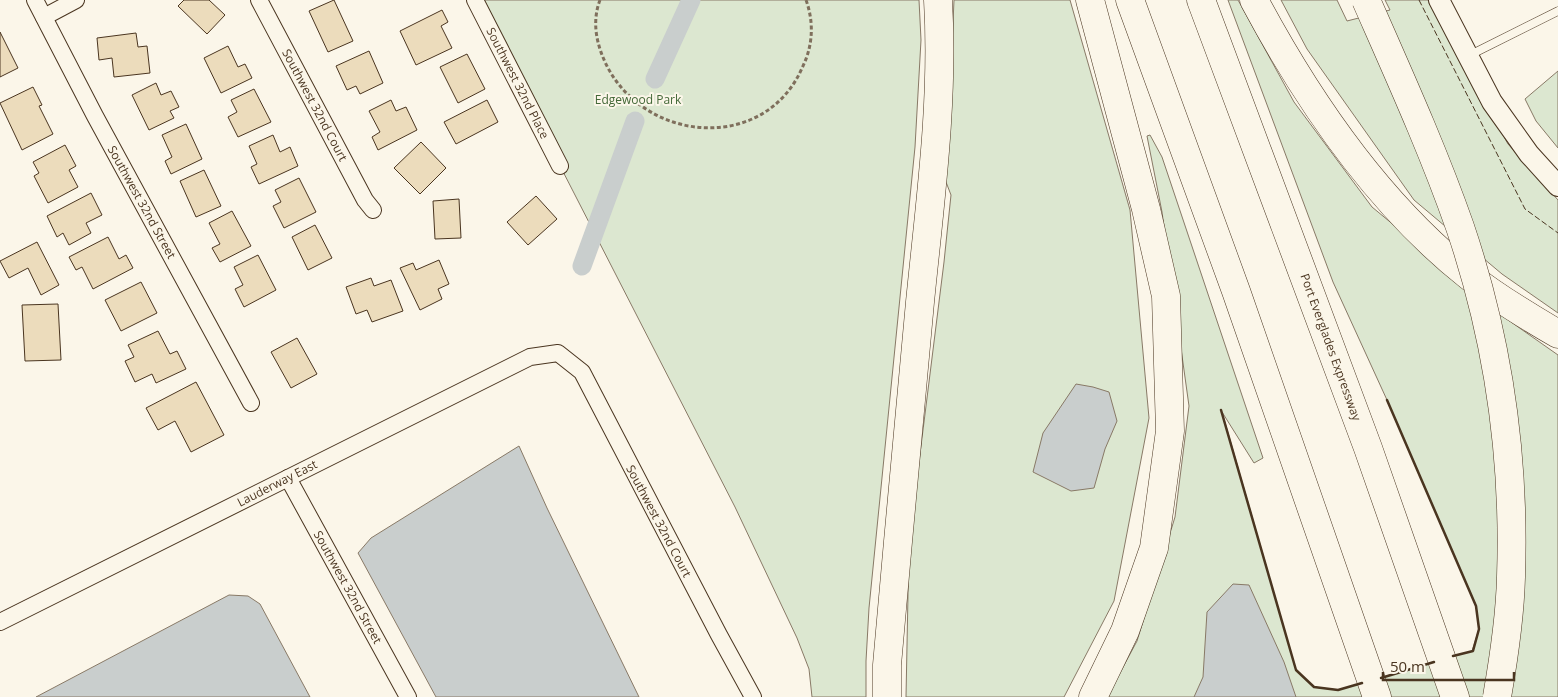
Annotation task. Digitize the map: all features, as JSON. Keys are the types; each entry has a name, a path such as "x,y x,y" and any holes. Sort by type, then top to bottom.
{"highway":[{"path":"887,697 887,665 906,446 936,137 938,0"},
{"path":"1090,0 1146,209 1166,296 1170,431 1154,548 1125,631 1093,697"},
{"path":"1130,0 1236,291 1374,687"},
{"name":"Port Everglades Expressway","path":"1201,0 1306,280 1455,697"},
{"path":"1254,0 1317,107 1388,198 1439,251 1469,276 1504,302 1558,334"},
{"path":"1366,0 1434,157 1460,228 1494,356 1509,460 1512,521 1511,579 1506,645 1497,697"}],"street":[{"name":"Southwest 32nd Street","path":"35,0 251,403"},
{"path":"44,17 76,0"},
{"name":"Southwest 32nd Court","path":"259,0 365,200 373,210"},
{"name":"Southwest 32nd Place","path":"475,0 560,166"},
{"path":"1439,0 1492,102 1529,154 1558,186"},
{"name":"Southwest 32nd Court","path":"558,353 582,372 709,617 753,697"},
{"name":"Lauderway East","path":"0,622 530,357 558,353"},
{"name":"Southwest 32nd Street","path":"288,478 408,697"}],"lane":[{"path":"1468,56 1558,11"}],"path":[{"path":"600,0 595,22 597,38 603,58 618,84 640,105 667,121 680,125 717,128 731,126 761,114 773,107 793,87 806,60 810,44 812,29 806,0"}],"green space":[{"name":"Edgewood Park","path":"475,0 919,0 921,40 915,147 869,608 866,697 812,697 809,669 797,638 735,507"},
{"path":"954,0 1070,0 1130,210 1149,418 1114,601 1064,697 906,697 909,542 951,195 946,182"},
{"path":"1228,0 1238,0 1294,102 1372,207 1511,322 1558,355 1558,697 1107,697 1137,641 1175,517 1189,406 1162,212 1147,136 1150,135 1162,157 1263,458 1254,463 1222,412 1296,670 1314,687 1338,690 1472,651 1479,629 1476,606 1387,400 1333,282"},
{"path":"1281,0 1337,0 1347,21 1390,10 1385,0 1428,0 1508,144 1558,200 1558,313 1502,274 1414,200 1307,49"},
{"path":"1558,71 1558,148 1536,121 1525,99"}],"shaded area":[{"path":"1076,384 1109,392 1117,421 1105,449 1094,488 1071,491 1033,472 1043,433"},
{"path":"519,446 639,697 436,697 358,553 371,538"},
{"path":"1233,584 1249,585 1284,662 1296,697 1194,697 1203,677 1207,612"},
{"path":"229,595 248,596 260,604 310,697 36,697"}],"building":[{"path":"184,0 209,0 225,15 207,34 178,6"},
{"path":"334,0 353,41 328,52 309,11"},
{"path":"442,10 448,22 441,26 452,48 416,65 400,31"},
{"path":"0,32 18,68 0,77"},
{"path":"136,33 138,47 147,46 150,73 114,77 112,58 99,60 97,38"},
{"path":"228,46 238,67 245,64 252,78 221,93 204,58"},
{"path":"369,51 383,83 360,94 356,86 347,90 336,66"},
{"path":"467,54 485,89 458,103 440,67"},
{"path":"156,83 161,95 171,91 179,107 170,111 174,118 149,130 132,95"},
{"path":"33,87 42,105 39,106 53,134 22,150 0,103"},
{"path":"254,89 271,122 238,137 228,117 237,112 231,100"},
{"path":"391,100 396,111 406,107 417,130 378,150 372,137 380,132 369,111"},
{"path":"487,100 498,122 456,144 444,122"},
{"path":"186,124 202,159 171,174 165,161 172,157 162,135"},
{"path":"273,135 280,152 290,147 298,166 259,184 251,167 257,164 249,146"},
{"path":"421,142 446,168 420,194 394,168"},
{"path":"65,145 76,166 69,170 78,187 48,203 34,176 39,173 33,162"},
{"path":"204,170 221,206 196,217 180,181"},
{"path":"299,178 316,212 284,228 273,206 281,202 275,190"},
{"path":"91,193 102,215 86,223 91,233 69,245 63,233 57,237 47,216"},
{"path":"536,196 557,219 528,245 507,222"},
{"path":"459,199 461,238 435,239 433,201"},
{"path":"232,211 251,246 220,262 212,248 220,244 209,223"},
{"path":"315,225 332,258 308,270 292,237"},
{"path":"108,237 119,259 126,255 133,268 93,289 82,267 76,270 69,257"},
{"path":"37,242 59,285 41,295 28,268 9,278 0,261"},
{"path":"258,255 276,290 244,307 235,289 243,285 234,267"},
{"path":"439,260 449,284 438,289 442,299 420,310 400,268 413,263 416,270"},
{"path":"371,278 374,286 391,280 403,311 372,322 367,310 356,314 346,287"},
{"path":"141,282 157,313 121,331 105,300"},
{"path":"58,304 61,360 25,361 22,305"},
{"path":"158,331 170,354 177,351 186,369 156,383 152,374 135,382 125,361 134,357 128,345"},
{"path":"297,338 317,374 291,388 271,352"},
{"path":"196,382 224,435 191,452 175,421 158,430 146,408"}],"waterway":[{"path":"655,79 691,0"},
{"path":"582,266 635,121"}],"fence":[{"path":"1419,0 1525,209 1558,233"}],"wall":[{"path":"1387,400 1476,606 1479,629 1473,651 1453,656"},
{"path":"1221,410 1296,670 1314,687 1338,690 1362,683"},
{"path":"1381,678 1434,662"}]}
